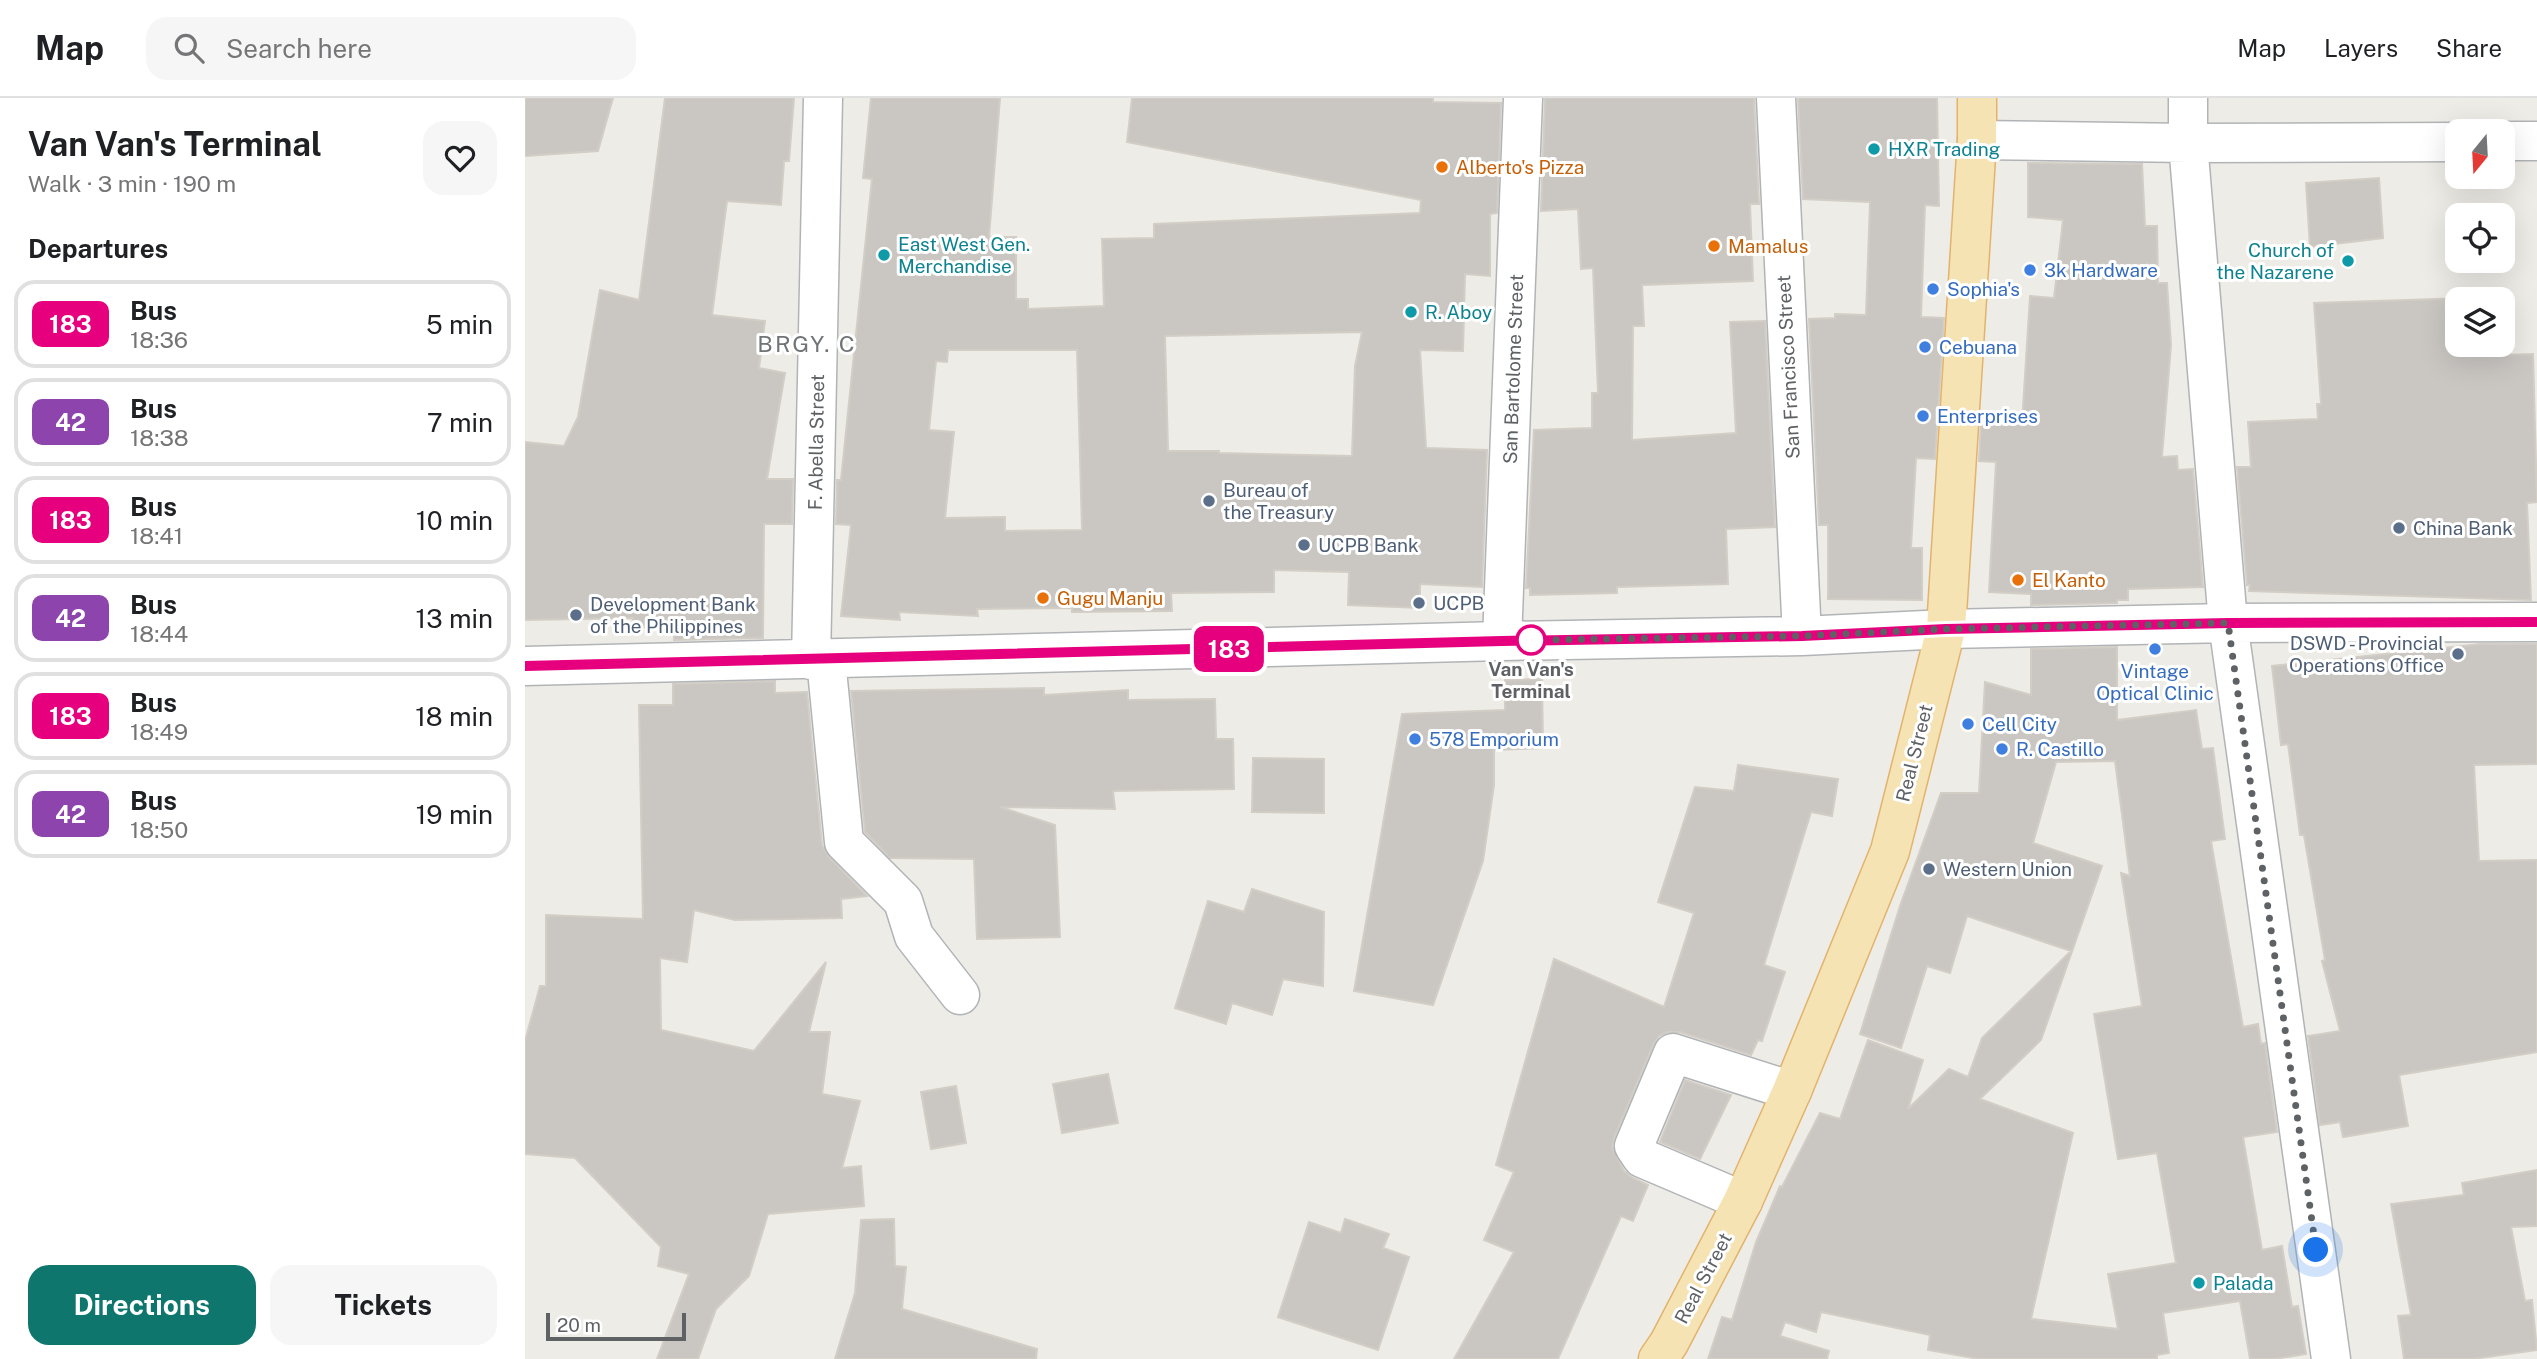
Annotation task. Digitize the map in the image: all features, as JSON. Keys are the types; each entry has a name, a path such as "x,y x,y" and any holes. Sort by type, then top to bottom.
{"main road":[{"name":"Real Street","path":"1658,1359 1743,1201 1792,1091 1890,851 1946,629 1977,140 1977,98"}],"street":[{"name":"F. Abella Street","path":"823,98 819,660 844,842 903,901 914,936 960,995"},
{"name":"San Bartolome Street","path":"1502,641 1523,98"},
{"name":"San Francisco Street","path":"1776,98 1802,636"},
{"path":"2188,98 2188,144 2228,623 2331,1359"},
{"path":"1977,140 2188,144 2445,142"},
{"path":"2515,141 2537,141"},
{"path":"525,666 1802,636 1946,629 2228,623 2537,622"},
{"path":"1743,1201 1642,1158 1634,1146 1673,1053 1792,1091"}],"building":[{"path":"525,98 613,98 598,151 525,156"},
{"path":"665,98 794,98 789,161 784,161 781,205 727,201 712,315 765,321 759,368 785,373 767,479 793,479 792,524 764,524 763,638 674,640 674,629 632,627 633,618 525,620 525,442 564,446 578,417 600,290 639,300"},
{"path":"871,98 1000,98 989,237 1016,237 1016,299 1028,299 1028,309 1104,306 1102,239 1154,238 1154,224 1420,213 1421,200 1127,142 1132,98 1433,98 1433,102 1501,103 1497,213 1490,214 1490,276 1465,274 1463,351 1420,350 1426,448 1487,450 1482,587 1420,584 1420,608 1348,605 1349,572 1274,570 1274,592 1171,593 1172,611 977,609 978,616 899,612 900,620 841,616 851,525 836,524 837,480 841,480 872,179 863,178","holes":["1362,332 1355,366 1352,456 1168,451 1165,336","948,350 1077,350 1082,530 1005,531 1005,517 945,518 954,432 929,430 936,361 947,362"]},
{"path":"1545,98 1754,98 1759,204 1750,204 1753,281 1642,285 1644,326 1633,326 1632,440 1736,433 1730,322 1765,321 1775,527 1726,529 1728,584 1617,587 1617,593 1530,595 1530,588 1526,588 1534,430 1592,428 1592,393 1598,393 1593,268 1581,269 1578,209 1541,211"},
{"path":"1798,98 1937,98 1939,206 1925,205 1921,317 1944,318 1935,459 1916,458 1911,548 1922,548 1922,600 1828,599 1828,525 1819,525 1809,319 1835,318 1835,314 1866,315 1870,202 1803,199"},
{"path":"2028,163 2142,164 2145,226 2157,226 2158,283 2167,283 2171,345 2162,457 2177,456 2178,470 2193,469 2203,587 2128,589 2128,600 2117,600 2117,603 2031,605 2031,594 1989,592 1996,462 1979,461 1981,422 2022,423 2030,296 2054,298 2063,220 2028,217"},
{"path":"2379,178 2383,238 2310,247 2306,183"},
{"path":"2445,299 2445,357 2515,357 2515,355 2533,354 2537,502 2527,503 2531,600 2249,591 2237,467 2251,467 2248,422 2318,419 2317,404 2321,404 2314,303"},
{"path":"2481,644 2537,644 2537,764 2474,765 2479,861 2537,860 2537,1052 2399,1075 2408,1126 2343,1137 2340,1122 2320,1125 2308,1036 2340,1031 2322,961 2325,960 2304,835 2300,835 2288,744 2281,745 2272,666"},
{"path":"2117,647 2117,720 2196,710 2202,749 2213,748 2225,839 2211,841 2243,1027 2258,1024 2261,1044 2265,1043 2277,1132 2243,1137 2262,1250 2282,1246 2292,1307 2298,1306 2306,1354 2274,1359 2250,1359 2240,1301 2163,1313 2169,1353 2157,1355 2157,1359 1979,1359 1928,1350 1930,1335 1821,1312 1816,1332 1785,1322 1780,1336 1829,1351 1827,1359 1708,1359 1722,1317 1732,1320 1756,1242 1780,1186 1782,1187 1820,1113 1840,1119 1868,1040 1923,1060 1908,1109 1949,1069 1968,1077 1982,1038 2071,951 1967,916 1950,973 1927,966 1901,1048 1860,1034 1900,906 1941,793 1979,793 1985,682 2031,695 2031,649","holes":["2115,761 2130,876 2121,873 2142,1006 2094,1014 2118,1159 2157,1153 2176,1263 2108,1274 2118,1329 2031,1319 2073,1133 1980,1099 2041,1040 2102,866 2033,843 2056,762"]},
{"path":"1542,679 1543,748 1494,750 1494,785 1483,861 1433,1005 1354,991 1402,714 1505,710 1505,680"},
{"path":"775,681 775,693 807,692 822,845 829,857 867,896 841,899 842,918 735,920 694,910 687,962 660,958 661,1030 754,1051 826,962 809,1032 830,1032 822,1094 860,1101 842,1168 861,1166 864,1206 768,1214 749,1276 716,1309 698,1359 657,1359 689,1274 658,1266 661,1247 575,1158 525,1154 525,1041 540,986 546,986 546,915 643,919 639,705 673,705 673,684"},
{"path":"1044,688 1044,695 1128,690 1128,700 1215,699 1216,739 1233,739 1234,789 1113,791 1115,809 1000,807 1055,825 1060,937 977,939 974,859 890,858 865,832 851,691"},
{"path":"1253,758 1324,759 1324,813 1252,812"},
{"path":"1738,765 1838,779 1832,816 1811,812 1764,965 1785,972 1762,1041 1758,1040 1751,1055 1680,1032 1668,1032 1659,1036 1612,1147 1624,1171 1648,1185 1633,1221 1621,1216 1558,1359 1454,1359 1514,1252 1484,1240 1514,1172 1496,1165 1554,959 1664,1007 1694,913 1658,902 1695,787 1734,791"},
{"path":"1252,889 1324,912 1323,986 1283,979 1272,1015 1232,1003 1226,1024 1175,1008 1208,901 1244,912"},
{"path":"1108,1074 1118,1123 1062,1133 1053,1084"},
{"path":"1685,1080 1731,1095 1700,1159 1660,1142"},
{"path":"956,1086 966,1143 931,1149 921,1092"},
{"path":"2537,1170 2537,1226 2511,1227 2525,1301 2532,1300 2537,1350 2473,1359 2404,1359 2398,1316 2411,1315 2391,1204 2464,1195 2462,1183"},
{"path":"894,1219 895,1266 906,1267 902,1309 1037,1349 1036,1359 835,1359 855,1293 861,1220"},
{"path":"1345,1219 1389,1234 1383,1248 1409,1257 1378,1350 1278,1317 1309,1222 1341,1233"}],"bus line":[{"name":"183","path":"525,666 1802,636 1946,629 2228,623 2537,622"}],"place":[{"name":"HXR Trading","path":"1874,149"},
{"name":"Alberto's Pizza","path":"1442,167"},
{"name":"Mamalus","path":"1714,246"},
{"name":"East West Gen. Merchandise","path":"884,255"},
{"name":"Church of the Nazarene","path":"2348,261"},
{"name":"3k Hardware","path":"2030,270"},
{"name":"Sophia's","path":"1933,289"},
{"name":"R. Aboy","path":"1411,312"},
{"name":"Cebuana","path":"1925,347"},
{"name":"Enterprises","path":"1923,416"},
{"name":"Bureau of the Treasury","path":"1209,501"},
{"name":"China Bank","path":"2399,528"},
{"name":"UCPB Bank","path":"1304,545"},
{"name":"El Kanto","path":"2018,580"},
{"name":"Gugu Manju","path":"1043,598"},
{"name":"UCPB","path":"1419,603"},
{"name":"Development Bank of the Philippines","path":"576,615"},
{"name":"Van Van's Terminal","path":"1531,640"},
{"name":"Vintage Optical Clinic","path":"2155,649"},
{"name":"DSWD - Provincial Operations Office","path":"2458,654"},
{"name":"Cell City","path":"1968,724"},
{"name":"578 Emporium","path":"1415,739"},
{"name":"R. Castillo","path":"2002,749"},
{"name":"Western Union","path":"1929,869"},
{"name":"Palada","path":"2199,1283"}],"district":[{"name":"BRGY. C","path":"807,344"}],"route":[{"path":"1531,640 1802,636 1946,629 2228,623 2316,1250"}]}
